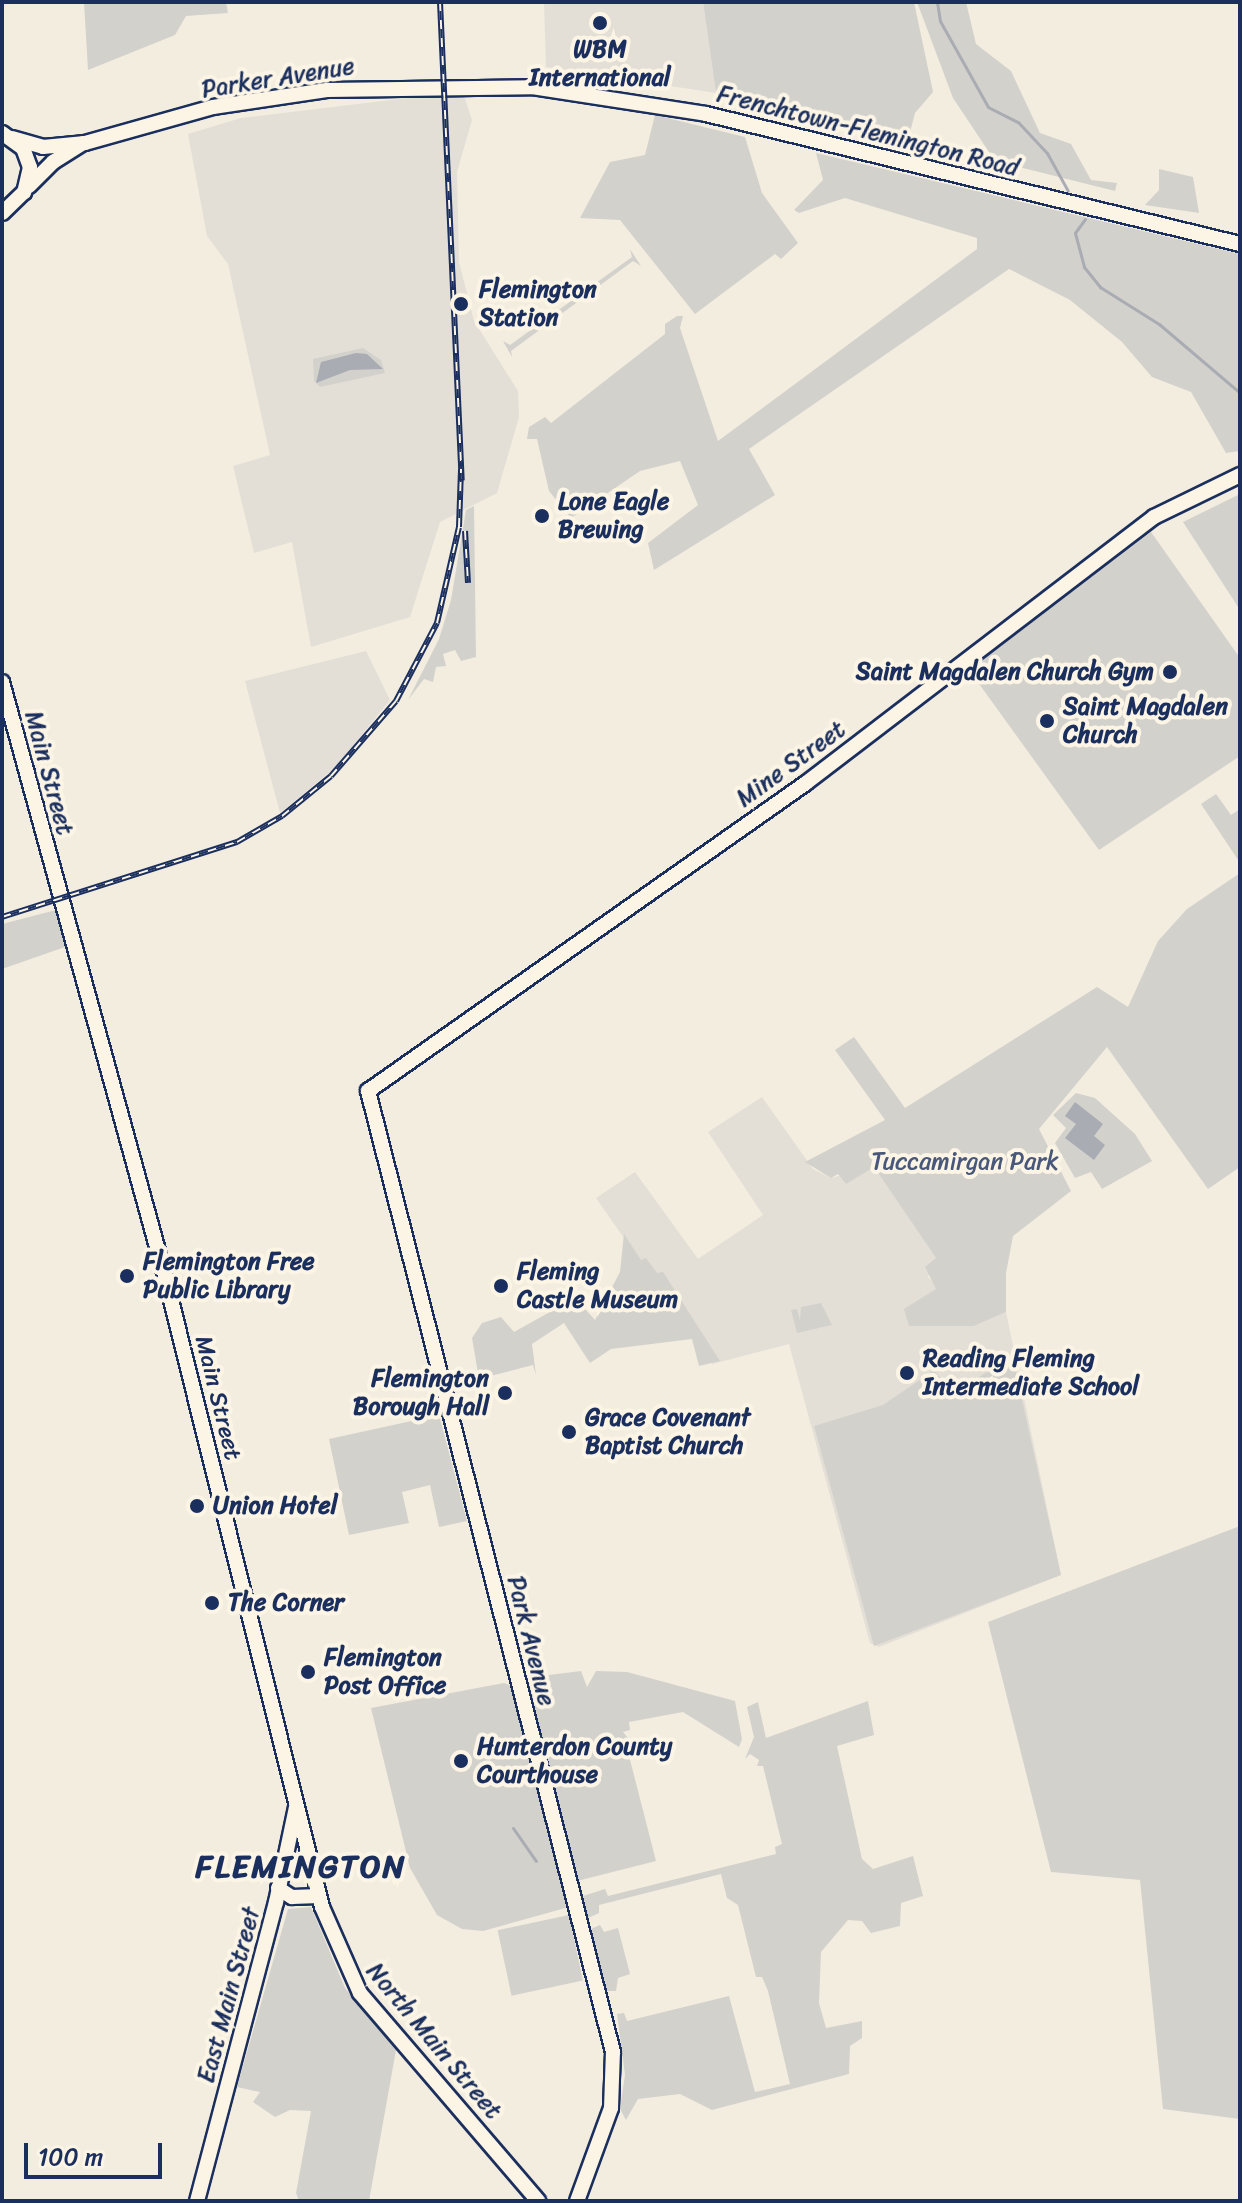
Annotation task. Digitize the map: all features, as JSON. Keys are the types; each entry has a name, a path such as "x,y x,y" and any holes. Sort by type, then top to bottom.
{"street":[{"name":"Parker Avenue","path":"7,135 44,147 85,143 213,107 281,96 376,86 481,84"},
{"name":"Frenchtown-Flemington Road","path":"481,84 582,92 679,108 1240,244"},
{"path":"7,135 30,167 24,192"},
{"name":"Parker Avenue","path":"2,213 44,169 85,143"},
{"name":"Mine Street","path":"368,1091 806,783 1154,517 1240,475"},
{"name":"Main Street","path":"2,682 9,737 165,1276 319,1896"},
{"name":"Park Avenue","path":"368,1091 613,2052 611,2108 579,2194"},
{"name":"East Main Street","path":"197,2201 278,1888 297,1799"},
{"path":"278,1888 292,1897 319,1896"},
{"name":"North Main Street","path":"319,1896 360,1993 538,2201"},
{"path":"565,2201 579,2194"}],"shaded area":[{"path":"544,2 703,2 716,93 546,67"},
{"path":"449,93 464,96 472,120 457,172 459,262 474,321 518,391 519,417 497,493 440,522 410,617 311,647 292,542 254,553 233,466 270,455 228,264 207,236 188,134 241,118"},
{"path":"356,353 367,354 383,369 350,370 316,383 321,362"},
{"path":"366,651 390,700 336,767 280,813 245,681"},
{"name":"Reading Fleming Intermediate School","path":"762,1097 813,1169 831,1178 874,1167 937,1259 928,1277 974,1326 1006,1312 1061,1575 879,1647 870,1643 789,1344 712,1364 596,1198 635,1172 698,1259 763,1215 708,1132"},
{"path":"1075,1102 1103,1124 1094,1136 1105,1145 1094,1160 1065,1138 1076,1124 1065,1116"}],"green space":[{"path":"84,2 226,2 228,13 186,16 175,35 88,70"},
{"path":"703,2 914,2 933,92 915,113 908,140 716,93"},
{"path":"917,2 966,2 976,44 1011,71 1040,133 1071,144 1091,180 1117,183 1115,191 995,161 953,98"},
{"path":"655,115 745,137 762,193 798,243 781,259 775,254 695,314 620,220 580,218 610,162 645,155"},
{"path":"816,153 1240,254 1240,451 1226,453 1191,392 1152,377 1122,342 1070,300 1009,269 749,449 775,495 654,570 648,543 698,505 680,461 640,471 571,518 549,491 537,439 527,439 529,427 545,417 551,423 665,334 665,324 677,316 683,316 680,328 718,441 977,249 977,238 845,198 799,213 794,210 823,180"},
{"path":"1159,169 1193,177 1199,213 1145,205 1159,190"},
{"path":"630,249 641,266 633,261 511,351 512,357 503,341 510,345 632,257"},
{"path":"363,348 381,360 385,373 320,387 314,381 313,359"},
{"path":"1240,494 1240,610 1183,522"},
{"path":"474,506 476,657 461,661 455,650 443,654 446,666 436,667 433,682 424,679 408,700 439,639 451,600 466,510"},
{"path":"1151,532 1240,658 1240,756 1099,850 969,670"},
{"path":"1216,794 1231,815 1240,809 1240,863 1201,804"},
{"name":"Tuccamirgan Park","path":"1240,873 1240,1167 1208,1189 1107,1047 1039,1129 1071,1191 1013,1236 1006,1273 1006,1312 974,1326 909,1326 904,1309 936,1289 925,1267 936,1258 874,1167 846,1184 838,1174 831,1178 805,1162 885,1120 835,1050 854,1037 905,1108 1097,987 1128,1007 1158,941 1187,909"},
{"path":"56,910 65,947 2,969 2,924"},
{"path":"1076,1093 1095,1098 1135,1134 1152,1161 1102,1189 1091,1172 1075,1178 1055,1143 1066,1128 1053,1115"},
{"path":"624,1234 641,1260 646,1258 657,1273 663,1272 720,1361 699,1366 692,1339 611,1349 590,1363 564,1323 532,1344 536,1375 533,1365 479,1379 472,1338 482,1323 501,1317 514,1332 575,1298 595,1320 620,1272"},
{"path":"821,1303 832,1325 797,1333 791,1310 797,1309 800,1320 801,1307"},
{"path":"1013,1359 1061,1575 874,1646 814,1426 883,1405 934,1370 953,1395 985,1373 1009,1367"},
{"path":"439,1415 467,1521 439,1527 430,1485 402,1492 409,1523 349,1535 329,1439"},
{"path":"1240,1526 1240,2119 1163,2109 1140,1880 1051,1872 988,1622"},
{"path":"581,1671 587,1687 596,1671 627,1672 735,1701 742,1739 739,1747 683,1712 629,1722 630,1730 623,1732 634,1745 627,1748 656,1861 577,1881 528,1689 533,1677"},
{"path":"504,1683 512,1686 569,1907 483,1931 462,1929 437,1915 410,1868 371,1708"},
{"path":"868,1701 874,1735 837,1746 862,1859 873,1869 913,1856 923,1896 901,1903 900,1926 871,1933 862,1921 848,1920 821,1952 819,2003 826,2028 862,2021 862,2038 850,2046 849,2074 712,2110 680,2094 638,2099 626,2120 620,2109 625,2075 617,2014 624,2013 627,2021 729,1996 755,2092 790,2084 768,1991 762,1977 756,1977 738,1905 727,1898 721,1874 599,1905 599,1913 588,1918 583,1896 605,1889 608,1896 776,1854 775,1847 782,1844 763,1766 757,1766 759,1760 750,1754 745,1759 754,1737 747,1707 758,1702 766,1738"},
{"path":"311,1907 345,1988 396,2050 369,2201 299,2201 296,2193 311,2111 290,2110 275,2117 253,2102 260,2092 237,2087 288,1909"},
{"path":"569,1915 583,1981 512,1996 498,1930"},
{"path":"600,1925 604,1932 618,1928 630,1974 618,1978 616,1991 606,1991 591,1929"}],"waterway":[{"path":"937,2 940,21 988,107 1018,122 1047,153 1068,191"},
{"path":"1085,219 1075,233 1084,267 1100,287 1159,324 1240,393"},
{"path":"513,1828 536,1861"}],"railway":[{"path":"440,2 462,480"},
{"path":"2,917 237,842 282,816 331,776 396,701 437,623 459,527 461,469"},
{"path":"465,531 468,583"}],"place":[{"name":"WBM International","path":"600,23"},
{"name":"Flemington Station","path":"461,304"},
{"name":"Lone Eagle Brewing","path":"542,516"},
{"name":"Saint Magdalen Church Gym","path":"1170,672"},
{"name":"Saint Magdalen Church","path":"1047,721"},
{"name":"Flemington Free Public Library","path":"127,1276"},
{"name":"Fleming Castle Museum","path":"501,1286"},
{"name":"Reading Fleming Intermediate School","path":"907,1373"},
{"name":"Flemington Borough Hall","path":"505,1393"},
{"name":"Grace Covenant Baptist Church","path":"569,1432"},
{"name":"Union Hotel","path":"197,1506"},
{"name":"The Corner","path":"212,1603"},
{"name":"Flemington Post Office","path":"308,1672"},
{"name":"Hunterdon County Courthouse","path":"461,1761"}],"district":[{"name":"FLEMINGTON","path":"301,1867"}]}
